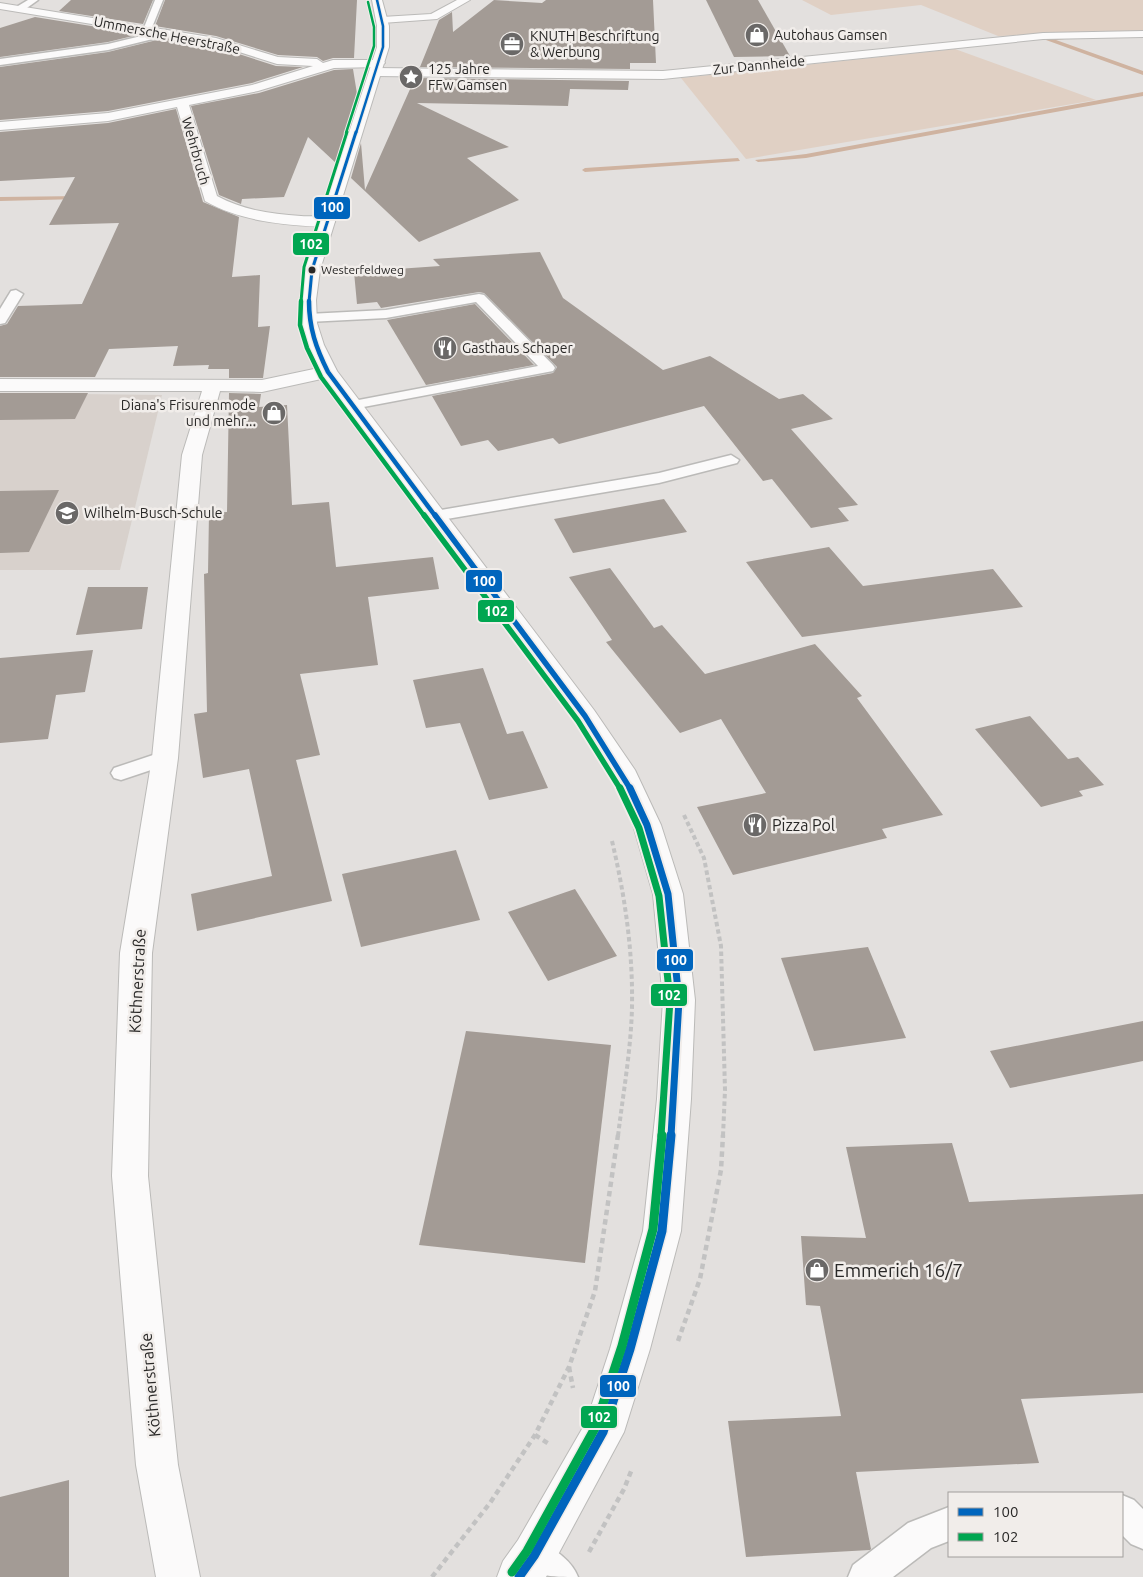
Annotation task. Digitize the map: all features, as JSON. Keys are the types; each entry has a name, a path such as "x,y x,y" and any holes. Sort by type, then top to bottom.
{"street":[{"path":"377,0 382,20 383,47 312,270 307,296 312,341 328,372 585,716 625,778 647,825 668,894 675,961 678,1000 674,1089 662,1231 630,1349 603,1432 538,1570"},
{"path":"382,20 433,17 466,0"},
{"name":"Ummersche Heerstraße","path":"0,6 216,41 276,60 333,64"},
{"name":"Zur Dannheide","path":"377,68 663,75 1043,36 1143,34"},
{"path":"276,60 284,66 285,72 280,80"},
{"name":"Wehrbruch","path":"0,126 108,117 254,88 333,64 377,68"},
{"name":"Wehrbruch","path":"182,103 210,198 232,208 264,216 328,222"},
{"path":"0,385 212,388 262,386 328,372"},
{"name":"Köthnerstraße","path":"178,1577 157,1465 130,1176 136,953 165,758 192,455 212,388"}],"lane":[{"path":"21,8 34,0"},
{"path":"147,30 159,0"},
{"path":"0,62 108,47 166,33"},
{"path":"0,320 16,294"},
{"path":"308,318 386,314 479,298 548,368 352,405"},
{"path":"435,516 659,478 731,460"},
{"path":"121,773 165,758"},
{"path":"1123,1513 1143,1532"},
{"path":"865,1577 920,1535 948,1524"}],"path":[{"path":"677,1343 700,1279 722,1170 725,1090 721,946 704,858 683,814"},
{"path":"432,1577 490,1503 534,1435 569,1367 595,1291 618,1147 632,1009 631,946 622,882 611,838"},
{"path":"588,1553 624,1489 634,1462"}],"shaded area":[{"path":"802,0 1143,0 1143,32 998,36 921,5 831,15"},
{"path":"955,49 1096,100 746,159 681,78"},
{"name":"Wilhelm-Busch-Schule","path":"0,393 162,395 120,570 0,570"}],"building":[{"path":"71,0 153,0 143,24 59,11"},
{"path":"165,0 357,0 354,58 333,58 323,61 317,57 278,55 216,36 155,26"},
{"path":"494,0 542,3 546,0 653,0 656,63 630,63 630,69 420,67 439,20 452,12 453,32"},
{"path":"706,0 758,0 790,56 734,57"},
{"path":"35,17 141,34 108,42 0,57 0,28"},
{"path":"165,38 214,46 276,66 303,67 252,83 108,111 0,120 0,67 108,52"},
{"path":"353,69 358,100 337,164 308,137 284,197 242,199 241,204 219,195 191,106 259,93 334,70"},
{"path":"415,78 629,81 628,90 570,89 568,106 417,103 509,147 467,158 519,200 419,242 351,178 361,143 365,190"},
{"path":"176,109 203,202 239,217 232,277 260,275 258,327 270,326 263,378 229,378 229,369 208,369 209,365 173,366 178,346 109,349 95,377 0,377 0,326 7,324 18,306 82,304 119,223 49,225 75,177 0,181 0,132 108,123"},
{"path":"540,252 563,298 663,370 710,356 779,399 803,394 833,419 791,429 858,505 838,508 849,521 811,528 772,479 763,481 704,406 559,444 553,438 498,451 488,440 461,446 432,396 553,373 557,367 484,293 479,292 381,308 377,302 357,304 354,272 440,266 433,259"},
{"name":"Gasthaus Schaper","path":"475,304 534,365 426,385 387,320"},
{"path":"0,393 88,393 75,419 0,420"},
{"path":"229,393 261,394 259,407 287,405 292,505 329,502 336,567 433,557 439,589 368,597 378,665 300,674 320,755 296,760 332,901 197,931 191,894 272,876 249,769 203,778 194,714 207,712 204,574 208,573 209,513 227,512"},
{"path":"59,490 29,552 0,553 0,491"},
{"path":"664,499 687,532 573,553 554,519"},
{"path":"829,547 863,586 993,569 1023,607 802,637 746,562"},
{"path":"610,568 654,628 662,625 705,674 815,644 862,696 857,698 943,815 882,829 887,838 733,875 697,807 766,793 721,719 680,733 606,642 612,640 569,577"},
{"path":"88,587 148,587 142,629 76,635"},
{"path":"93,650 85,692 56,695 48,739 0,743 0,658"},
{"path":"483,668 507,734 523,731 548,788 489,800 460,723 426,728 413,680"},
{"path":"1030,716 1068,759 1078,757 1104,785 1079,791 1083,796 1041,807 975,729"},
{"path":"456,850 480,920 361,947 342,874"},
{"path":"575,889 617,956 548,981 508,912"},
{"path":"868,947 906,1038 814,1051 781,958"},
{"path":"1143,1021 1143,1061 1010,1088 990,1051"},
{"path":"466,1031 611,1045 585,1263 419,1245"},
{"path":"952,1143 969,1202 1143,1194 1143,1393 1021,1399 1039,1463 856,1472 870,1550 746,1557 728,1421 841,1416 820,1306 806,1305 801,1236 866,1238 846,1147"},
{"path":"69,1480 69,1577 0,1577 0,1497"}],"waterway":[{"path":"1063,38 1048,39 1143,73"},
{"path":"758,160 806,156 1143,94"},
{"path":"585,170 738,160"},
{"path":"0,199 80,197"}],"transit line":[{"name":"100","path":"377,0 383,26 383,47 312,270 309,286 309,323 315,345 328,372 585,716 625,777 647,825 668,894 679,1000 674,1099 662,1231 630,1349 603,1432 534,1556 519,1577"},
{"name":"102","path":"368,2 374,27 374,46 304,267 301,285 300,325 307,348 321,377 578,721 617,781 639,828 659,896 670,1000 665,1098 653,1229 622,1346 595,1428 527,1551 512,1572"}],"place":[{"name":"Autohaus Gamsen","path":"757,35"},
{"name":"KNUTH Beschriftung & Werbung","path":"512,44"},
{"name":"125 Jahre FFw Gamsen","path":"411,77"},
{"name":"Westerfeldweg","path":"312,270"},
{"name":"Gasthaus Schaper","path":"445,348"},
{"name":"Diana's Frisurenmode und mehr...","path":"274,413"},
{"name":"Wilhelm-Busch-Schule","path":"67,513"},
{"name":"Pizza Pol","path":"755,825"},
{"name":"Emmerich 16/7","path":"817,1270"}]}
